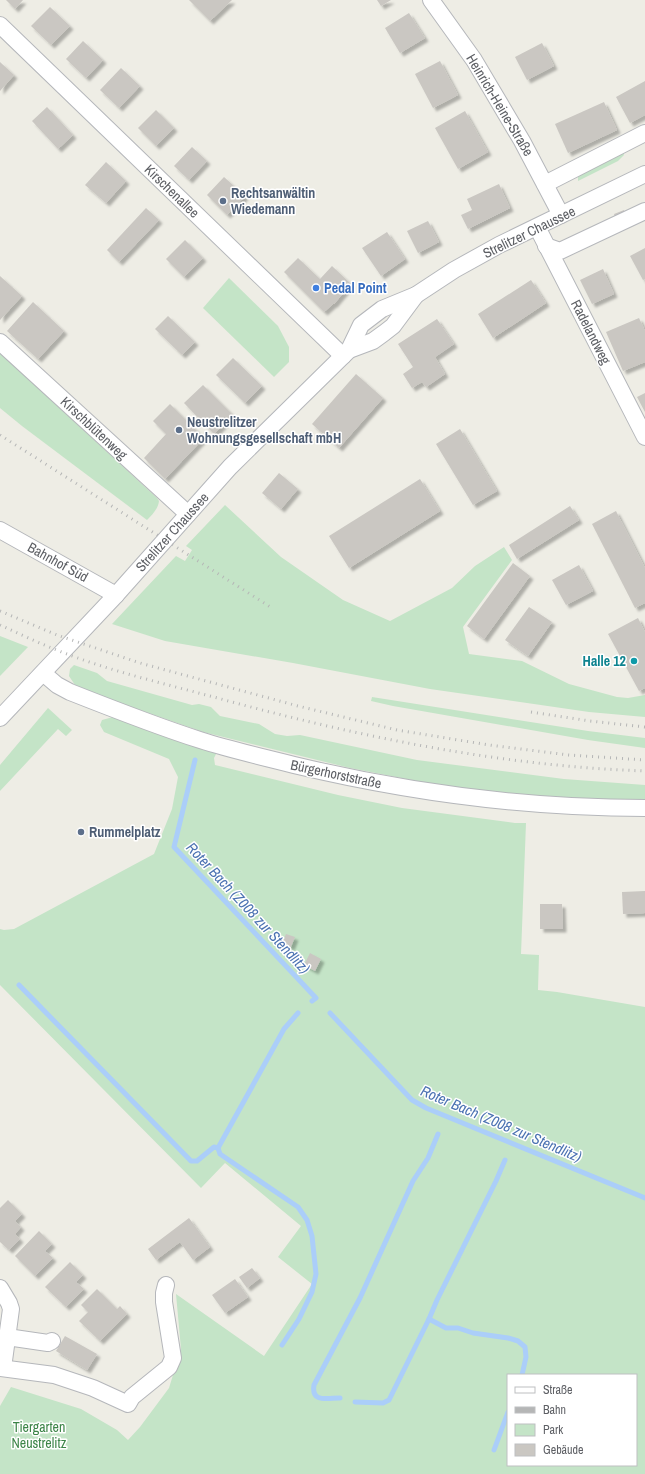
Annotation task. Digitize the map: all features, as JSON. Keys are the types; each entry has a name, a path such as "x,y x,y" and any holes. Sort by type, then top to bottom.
{"street":[{"name":"Heinrich-Heine-Straße","path":"431,0 474,60 522,140 561,215"},
{"name":"Kirschenallee","path":"0,25 346,353"},
{"path":"545,184 645,133"},
{"name":"Strelitzer Chaussee","path":"0,718 116,595 230,467 346,353 361,325 382,308 416,295 454,270 645,174"},
{"name":"Strelitzer Chaussee","path":"546,246 560,251 645,211"},
{"name":"Radelandweg","path":"537,227 645,437"},
{"name":"Kirschblütenweg","path":"0,342 188,514"},
{"name":"Bahnhof Süd","path":"0,530 116,595"},
{"name":"Bürgerhorststraße","path":"43,673 57,685 70,692 200,740 348,778 434,793 523,803 597,808 645,808"},
{"path":"0,1288 11,1309 2,1368 54,1375 93,1388 128,1404 132,1397 169,1368 173,1358 164,1302 166,1285"},
{"path":"7,1337 48,1343 52,1341"}],"green space":[{"path":"623,151 624,155 618,161 578,181 578,176"},
{"path":"229,278 278,326 289,347 289,362 274,377 203,308"},
{"path":"0,353 157,498 159,501 157,507 147,520 0,408"},
{"path":"225,505 281,557 343,600 390,621 452,588 475,566 504,547 512,560 463,627 469,654 522,661 569,684 617,697 628,698 645,695 645,717 589,712 430,689 165,641 112,624 176,556 185,561 192,550 186,546"},
{"path":"0,636 28,647 0,676"},
{"path":"74,665 97,673 107,681 192,705 199,704 211,707 220,716 259,724 275,734 287,736 300,735 417,760 564,779 645,785 645,799 595,799 524,795 437,785 350,768 203,732 97,695 75,685 69,676 70,669"},
{"path":"372,697 588,731 645,738 645,748 588,740 393,706 371,701"},
{"path":"48,708 72,730 66,736 58,729 0,791 0,765"},
{"name":"Tiergarten Neustrelitz","path":"113,717 217,752 214,758 215,765 338,795 402,808 515,823 526,823 521,954 539,955 538,990 645,1007 645,1474 0,1474 0,1406 11,1387 81,1409 117,1430 128,1440 140,1427 169,1388 181,1349 176,1294 264,1356 312,1284 278,1257 301,1226 225,1163 201,1188 0,985 0,929 14,929 154,854 172,809 178,777 169,759 104,732 100,725 102,720"}],"building":[{"path":"6,0 23,0 15,9"},
{"path":"189,0 232,0 210,21"},
{"path":"377,0 391,0 381,6"},
{"path":"50,7 70,26 51,45 31,26"},
{"path":"409,13 425,38 400,53 385,28"},
{"path":"83,41 103,60 86,78 66,59"},
{"path":"542,43 554,66 527,80 515,57"},
{"path":"440,61 458,95 433,108 415,74"},
{"path":"0,62 14,75 0,91"},
{"path":"121,68 140,86 119,108 100,90"},
{"path":"645,81 645,115 630,123 616,97"},
{"path":"604,102 617,130 568,153 555,124"},
{"path":"47,107 73,135 58,149 32,121"},
{"path":"156,110 174,128 156,146 138,128"},
{"path":"465,111 488,152 458,169 435,128"},
{"path":"192,147 207,161 189,180 174,166"},
{"path":"106,162 126,181 106,203 85,185"},
{"path":"224,177 245,196 227,215 207,195"},
{"path":"499,184 510,208 468,229 461,215 472,210 467,199"},
{"path":"146,208 159,220 119,262 107,250"},
{"path":"624,210 625,213 615,217 614,214"},
{"path":"428,221 439,242 418,253 407,231"},
{"path":"387,232 405,259 381,276 362,248"},
{"path":"185,240 203,258 184,277 166,259"},
{"path":"645,248 645,279 643,280 630,256"},
{"path":"298,258 320,279 332,266 351,284 334,304 324,312 284,272"},
{"path":"603,269 614,294 592,304 580,280"},
{"path":"0,276 22,296 0,320"},
{"path":"531,280 546,303 493,338 478,314"},
{"path":"33,302 64,331 38,359 7,331"},
{"path":"168,316 195,342 182,355 155,329"},
{"path":"639,318 645,331 645,362 623,371 606,332"},
{"path":"437,319 454,344 435,357 445,374 426,387 422,382 412,388 403,374 413,367 398,344"},
{"path":"233,358 262,386 245,403 216,375"},
{"path":"356,374 383,398 339,448 312,424"},
{"path":"203,385 233,415 214,434 184,403"},
{"path":"645,393 645,412 637,397"},
{"path":"170,404 204,438 165,479 144,458 166,434 153,421"},
{"path":"460,429 497,491 473,505 436,444"},
{"path":"279,473 298,489 281,509 262,493"},
{"path":"420,479 440,511 349,568 329,536"},
{"path":"570,506 579,520 517,559 509,545"},
{"path":"616,511 645,568 645,603 635,608 592,524"},
{"path":"513,563 530,576 484,639 467,626"},
{"path":"579,565 593,591 566,605 552,580"},
{"path":"529,607 552,622 528,656 505,640"},
{"name":"Halle 12","path":"638,618 645,632 645,688 639,691 608,634"},
{"path":"645,891 645,913 623,914 622,892"},
{"path":"540,904 562,904 563,929 540,929"},
{"path":"286,934 295,937 291,947 282,943"},
{"path":"310,953 321,959 315,971 304,965"},
{"path":"8,1200 22,1214 15,1221 21,1227 15,1234 20,1239 9,1250 0,1242 0,1208"},
{"path":"189,1218 210,1247 193,1260 180,1242 156,1260 148,1249"},
{"path":"39,1231 52,1244 45,1251 53,1258 35,1276 15,1256"},
{"path":"70,1262 83,1275 76,1282 84,1289 66,1307 45,1287"},
{"path":"252,1268 260,1278 247,1288 239,1277"},
{"path":"235,1279 248,1297 225,1313 212,1295"},
{"path":"97,1289 117,1309 120,1306 127,1314 100,1341 79,1321 88,1312 81,1305"},
{"path":"65,1336 97,1354 87,1370 56,1351"}],"waterway":[{"name":"Roter Bach (Z008 zur Stendlitz)","path":"195,760 174,847 316,998 312,1001"},
{"path":"19,985 191,1161 197,1161 214,1147 218,1148"},
{"path":"282,1345 299,1319 312,1292 316,1274 312,1236 307,1220 298,1207 220,1154 218,1148 284,1029 298,1013"},
{"name":"Roter Bach (Z008 zur Stendlitz)","path":"330,1013 412,1100 426,1108 645,1198"},
{"path":"340,1398 325,1399 317,1397 315,1395 314,1385 360,1298 413,1181 428,1158 438,1134"},
{"path":"355,1402 383,1403 389,1400 505,1160"},
{"path":"429,1319 446,1328 458,1328 473,1333 508,1338 518,1341 525,1347 526,1357 522,1374"},
{"path":"494,1450 507,1415"}],"railway":[{"path":"0,435 272,608"},
{"path":"0,611 57,635 140,663 298,706 397,730 489,745 569,755 645,760"},
{"path":"0,625 59,651 105,667 326,726 484,756 591,768 645,771"},
{"path":"531,712 590,721 645,727"}],"place":[{"name":"Rechtsanwältin Wiedemann","path":"223,201"},
{"name":"Pedal Point","path":"316,288"},
{"name":"Neustrelitzer Wohnungsgesellschaft mbH","path":"179,430"},
{"name":"Halle 12","path":"634,661"},
{"name":"Rummelplatz","path":"81,832"}]}
